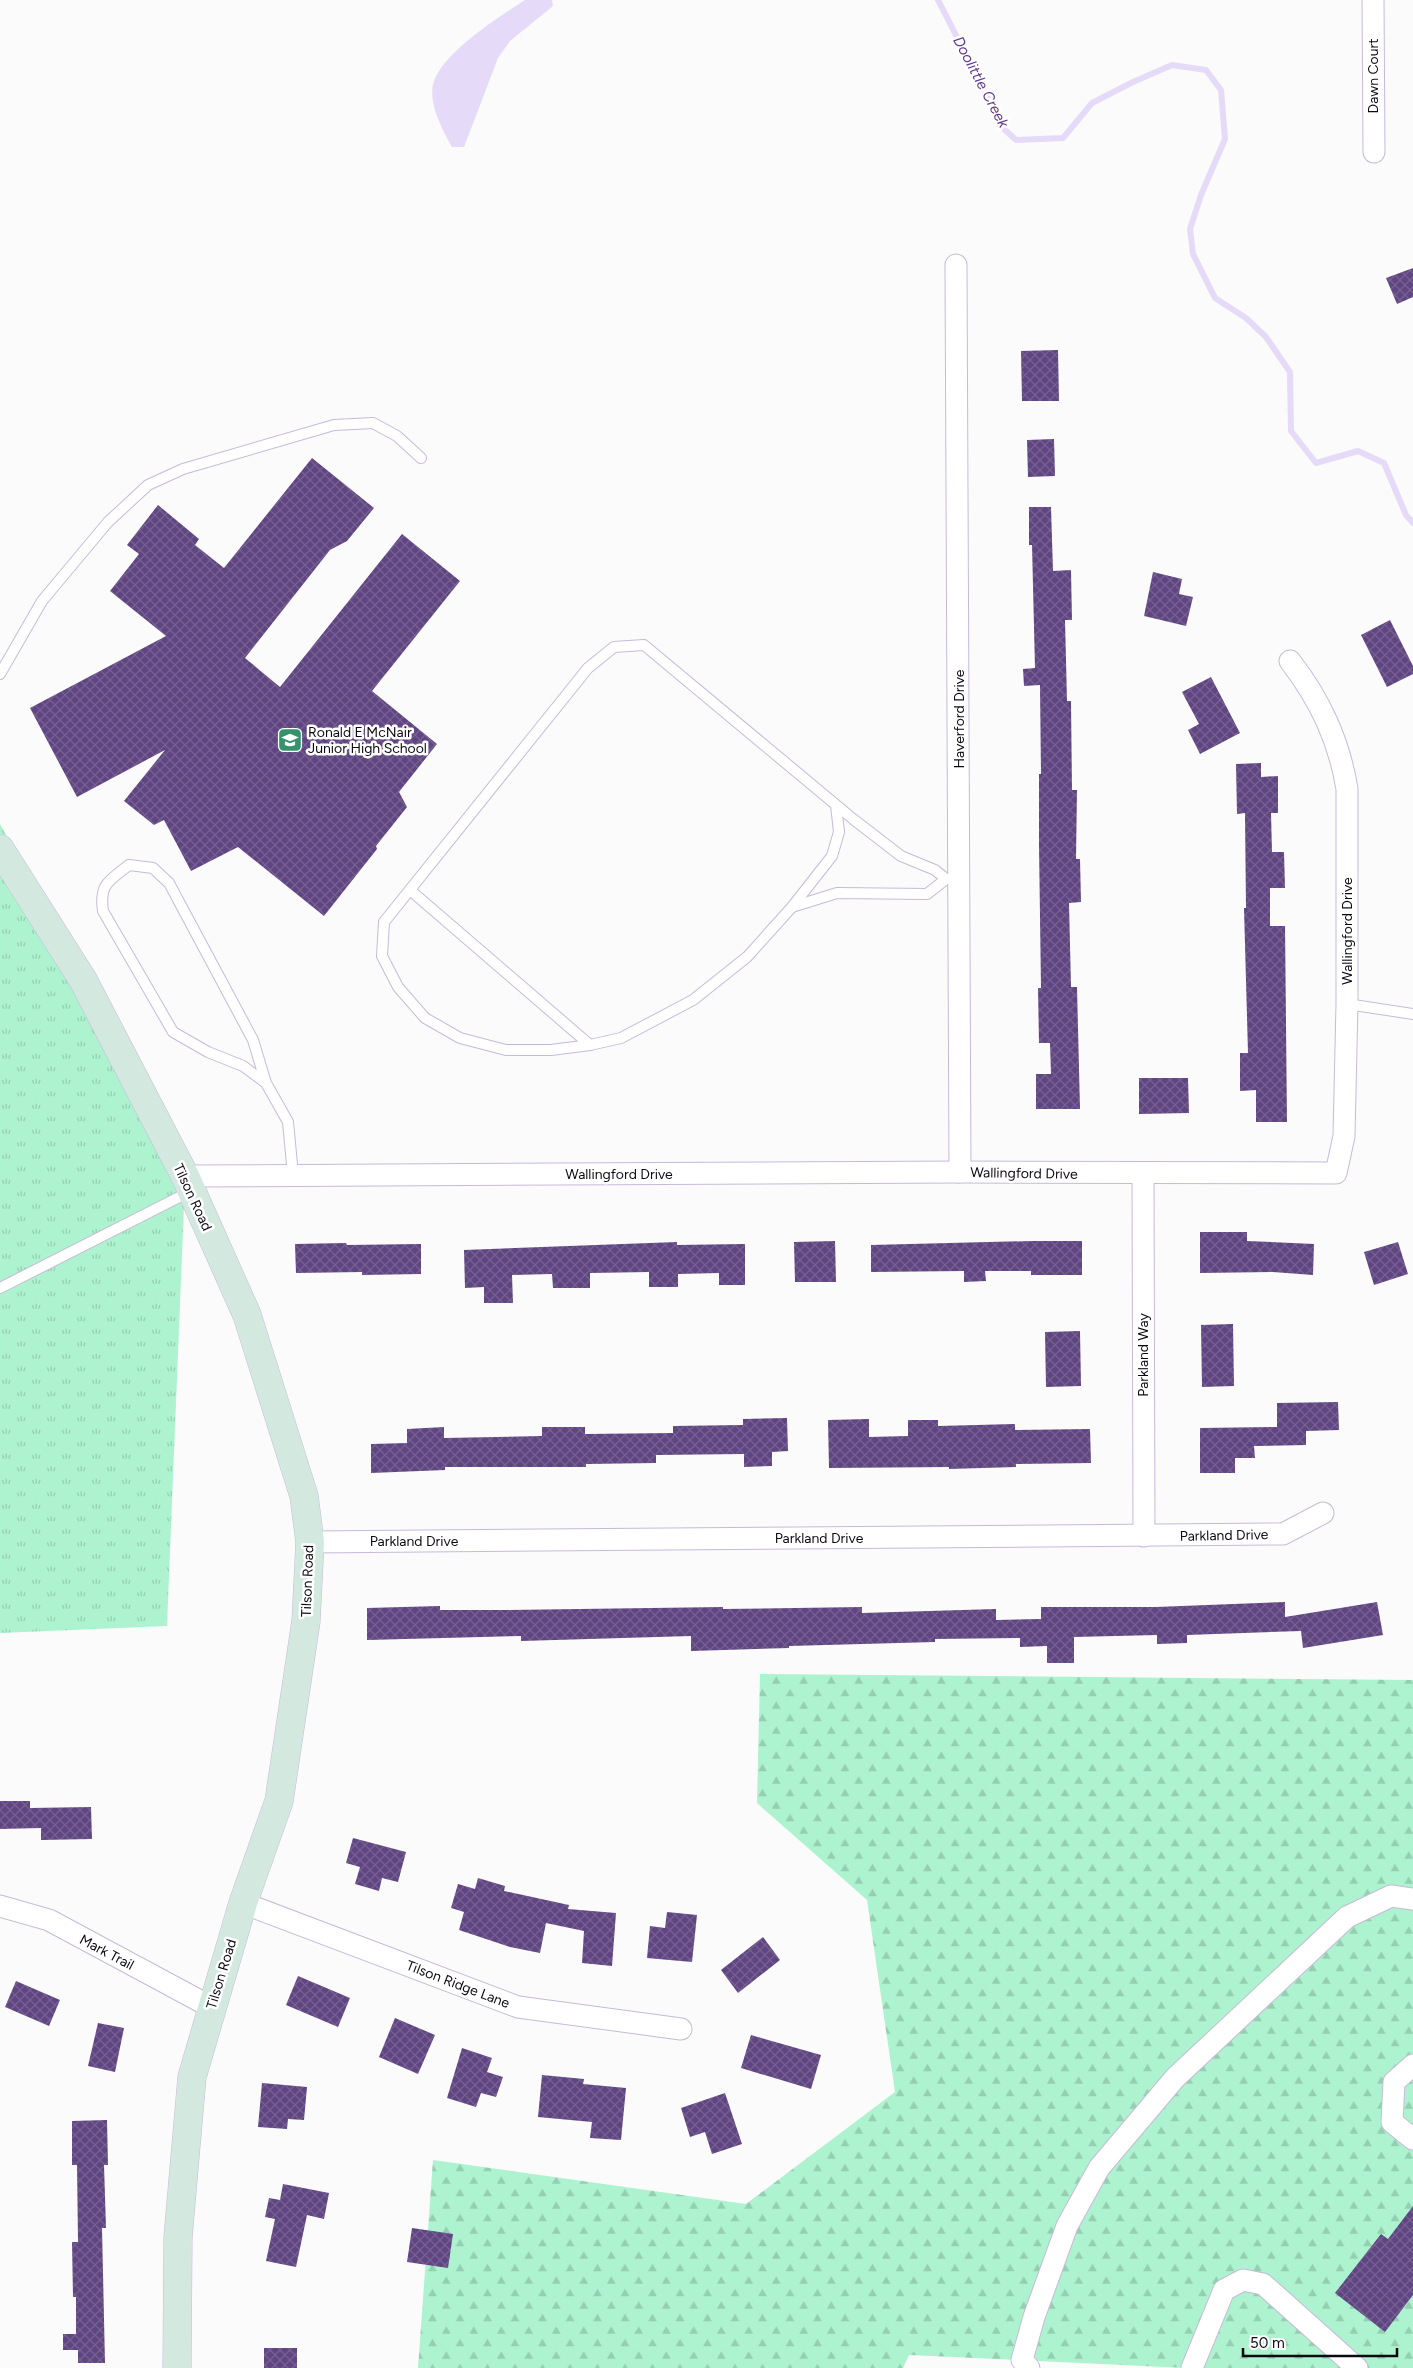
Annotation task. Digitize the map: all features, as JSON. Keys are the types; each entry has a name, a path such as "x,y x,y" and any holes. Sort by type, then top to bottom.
{"street":[{"name":"Dawn Court","path":"1373,0 1374,152"},
{"name":"Haverford Drive","path":"956,265 953,879 960,1172"},
{"name":"Wallingford Drive","path":"188,1184 293,1175 960,1172 1143,1174 1259,1172 1336,1174 1344,1136 1347,1004 1347,789 1344,770 1329,722 1305,681 1290,661"},
{"name":"Tilson Road","path":"0,849 83,980 188,1184 247,1315 304,1496 310,1542 306,1621 278,1802 243,1902 192,2077 178,2237 177,2368"},
{"name":"Parkland Way","path":"1143,1174 1144,1536"},
{"name":"Parkland Drive","path":"310,1542 1283,1534 1323,1513"},
{"path":"1029,2368 1022,2360 1034,2317 1067,2226 1099,2168 1175,2078 1347,1917 1391,1896 1413,1899"},
{"name":"Tilson Ridge Lane","path":"243,1902 518,2007 681,2029"},
{"name":"Mark Trail","path":"0,1906 48,1920 211,2007"},
{"path":"1413,2065 1394,2082 1392,2122 1413,2139"},
{"path":"1192,2368 1224,2290 1243,2280 1263,2284 1357,2368"}],"lane":[{"path":"0,674 42,601 108,522 148,485 183,469 334,425 373,423 398,436 422,458"},
{"path":"836,805 840,832 832,856 792,907 748,957 693,1000 620,1038 590,1045 551,1050 506,1050 460,1038 425,1018 398,987 382,956 384,922 588,668 614,647 644,645 836,805 902,856 953,879"},
{"path":"266,1083 243,1066 208,1052 173,1032 103,911 101,898 104,884 129,865 153,868 169,883 253,1040 266,1083 288,1122 293,1175"},
{"path":"792,907 837,893 928,894 953,879"},
{"path":"410,890 590,1045"},
{"path":"1347,1004 1413,1014"},
{"path":"0,1288 188,1184"}],"green space":[{"path":"0,824 116,1033 185,1180 167,1626 0,1633"},
{"path":"760,1674 1413,1680 1413,2368 1186,2368 909,2355 903,2368 418,2368 433,2160 746,2204 895,2092 867,1900 757,1803"}],"shaded area":[{"path":"525,0 552,0 553,6 510,41 498,58 464,147 452,147 440,124 434,106 432,89 434,81 449,58 461,47 488,25"}],"building":[{"path":"1413,268 1413,297 1397,304 1386,278"},
{"path":"1058,350 1059,401 1022,401 1021,351"},
{"path":"1054,439 1055,476 1028,477 1027,440"},
{"path":"312,458 374,508 347,541 330,550 245,658 280,687 402,534 460,581 372,691 437,744 399,792 407,807 376,846 377,849 324,916 238,847 191,871 164,820 154,825 124,801 165,750 77,797 30,708 166,636 110,591 139,554 127,545 158,505 199,539 195,545 224,568"},
{"path":"1029,507 1051,507 1053,571 1071,570 1072,620 1065,620 1067,701 1071,701 1072,790 1077,790 1076,859 1080,859 1081,902 1069,903 1071,987 1077,987 1080,1109 1036,1109 1036,1074 1051,1074 1050,1043 1039,1043 1038,988 1041,988 1039,845 1039,774 1041,774 1040,685 1024,686 1023,669 1035,668 1032,545 1029,545"},
{"path":"1153,572 1182,579 1179,594 1193,597 1186,626 1144,616"},
{"path":"1390,620 1413,666 1413,674 1387,687 1361,635"},
{"path":"1211,677 1240,733 1200,754 1188,730 1199,724 1182,692"},
{"path":"1261,763 1261,777 1278,776 1278,813 1271,813 1272,852 1284,852 1285,888 1270,888 1270,926 1285,926 1287,1122 1256,1122 1256,1090 1240,1091 1240,1053 1248,1053 1244,908 1246,908 1245,813 1237,814 1236,764"},
{"path":"1139,1078 1188,1078 1189,1113 1139,1114"},
{"path":"1200,1232 1247,1232 1247,1241 1314,1244 1313,1275 1273,1272 1200,1273"},
{"path":"835,1241 836,1282 795,1282 794,1242"},
{"path":"1082,1241 1082,1275 1031,1275 1031,1271 985,1271 986,1281 964,1282 964,1271 871,1272 871,1245"},
{"path":"677,1242 677,1245 745,1244 745,1285 719,1285 719,1273 678,1274 678,1287 649,1287 649,1272 590,1273 590,1288 553,1288 552,1274 512,1275 513,1303 484,1303 484,1287 465,1288 464,1250"},
{"path":"1398,1242 1408,1274 1374,1285 1364,1252"},
{"path":"346,1243 347,1245 421,1244 421,1274 362,1275 362,1272 296,1273 295,1244"},
{"path":"1233,1324 1234,1386 1202,1387 1201,1325"},
{"path":"1080,1331 1081,1386 1046,1387 1045,1332"},
{"path":"1338,1402 1339,1430 1306,1431 1306,1445 1254,1446 1255,1458 1235,1458 1235,1473 1200,1473 1200,1428 1277,1427 1277,1403"},
{"path":"787,1418 788,1451 772,1452 772,1466 744,1467 744,1454 656,1455 656,1463 586,1464 586,1467 445,1467 445,1470 371,1473 371,1444 407,1443 407,1429 444,1427 444,1438 542,1436 542,1427 585,1427 585,1434 673,1433 673,1426 743,1425 743,1419"},
{"path":"869,1419 869,1437 908,1436 908,1420 938,1420 938,1426 1015,1424 1015,1430 1090,1429 1091,1463 1016,1464 1016,1467 949,1469 949,1467 829,1468 828,1420"},
{"path":"1285,1602 1285,1617 1377,1602 1383,1635 1303,1648 1301,1631 1187,1635 1187,1643 1157,1644 1157,1635 1074,1637 1074,1663 1047,1663 1047,1646 1020,1647 1020,1638 935,1639 935,1642 691,1651 691,1636 521,1641 521,1636 367,1640 367,1608 440,1606 440,1610 507,1610 862,1607 862,1613 996,1609 996,1620 1041,1619 1041,1607 1156,1607"},
{"path":"0,1801 30,1801 30,1808 91,1807 92,1839 41,1840 41,1828 0,1829"},
{"path":"353,1838 406,1852 398,1882 382,1878 379,1891 355,1884 360,1867 346,1863"},
{"path":"478,1878 505,1886 504,1891 569,1905 568,1909 616,1913 612,1966 582,1963 584,1931 546,1923 540,1953 510,1947 459,1930 464,1912 451,1908 458,1884 475,1889"},
{"path":"667,1912 697,1915 692,1962 647,1958 650,1926 665,1928"},
{"path":"763,1937 780,1960 738,1993 721,1970"},
{"path":"298,1976 350,1998 338,2027 286,2005"},
{"path":"16,1981 60,2000 49,2026 5,2007"},
{"path":"395,2018 435,2035 418,2074 379,2057"},
{"path":"98,2023 124,2028 115,2072 88,2066"},
{"path":"751,2035 821,2055 811,2089 741,2068"},
{"path":"462,2048 492,2058 487,2072 503,2077 496,2097 481,2093 476,2107 447,2098"},
{"path":"542,2075 584,2079 583,2084 626,2088 621,2140 590,2138 592,2122 538,2117"},
{"path":"262,2083 307,2087 304,2120 288,2119 287,2129 258,2127"},
{"path":"725,2093 742,2144 712,2154 705,2132 690,2137 681,2108"},
{"path":"107,2120 108,2165 104,2165 106,2228 102,2228 105,2363 78,2363 78,2350 63,2350 63,2334 76,2334 76,2297 73,2297 72,2242 78,2242 77,2165 72,2165 72,2121"},
{"path":"283,2184 329,2193 324,2219 307,2215 296,2267 266,2261 275,2219 265,2217 269,2198 280,2200"},
{"path":"1413,2206 1413,2295 1385,2332 1335,2293 1381,2234 1388,2239"},
{"path":"412,2228 453,2234 448,2268 407,2262"},
{"path":"264,2348 297,2348 297,2368 264,2368"}],"waterway":[{"name":"Doolittle Creek","path":"938,0 1004,129 1016,140 1063,138 1092,103 1172,65 1206,70 1221,90 1225,139 1201,195 1190,229 1193,254 1215,298 1246,318 1266,337 1290,372 1291,431 1316,463 1358,451 1384,463 1406,515 1413,523"}],"place":[{"name":"Ronald E McNair Junior High School","path":"290,740"}]}
